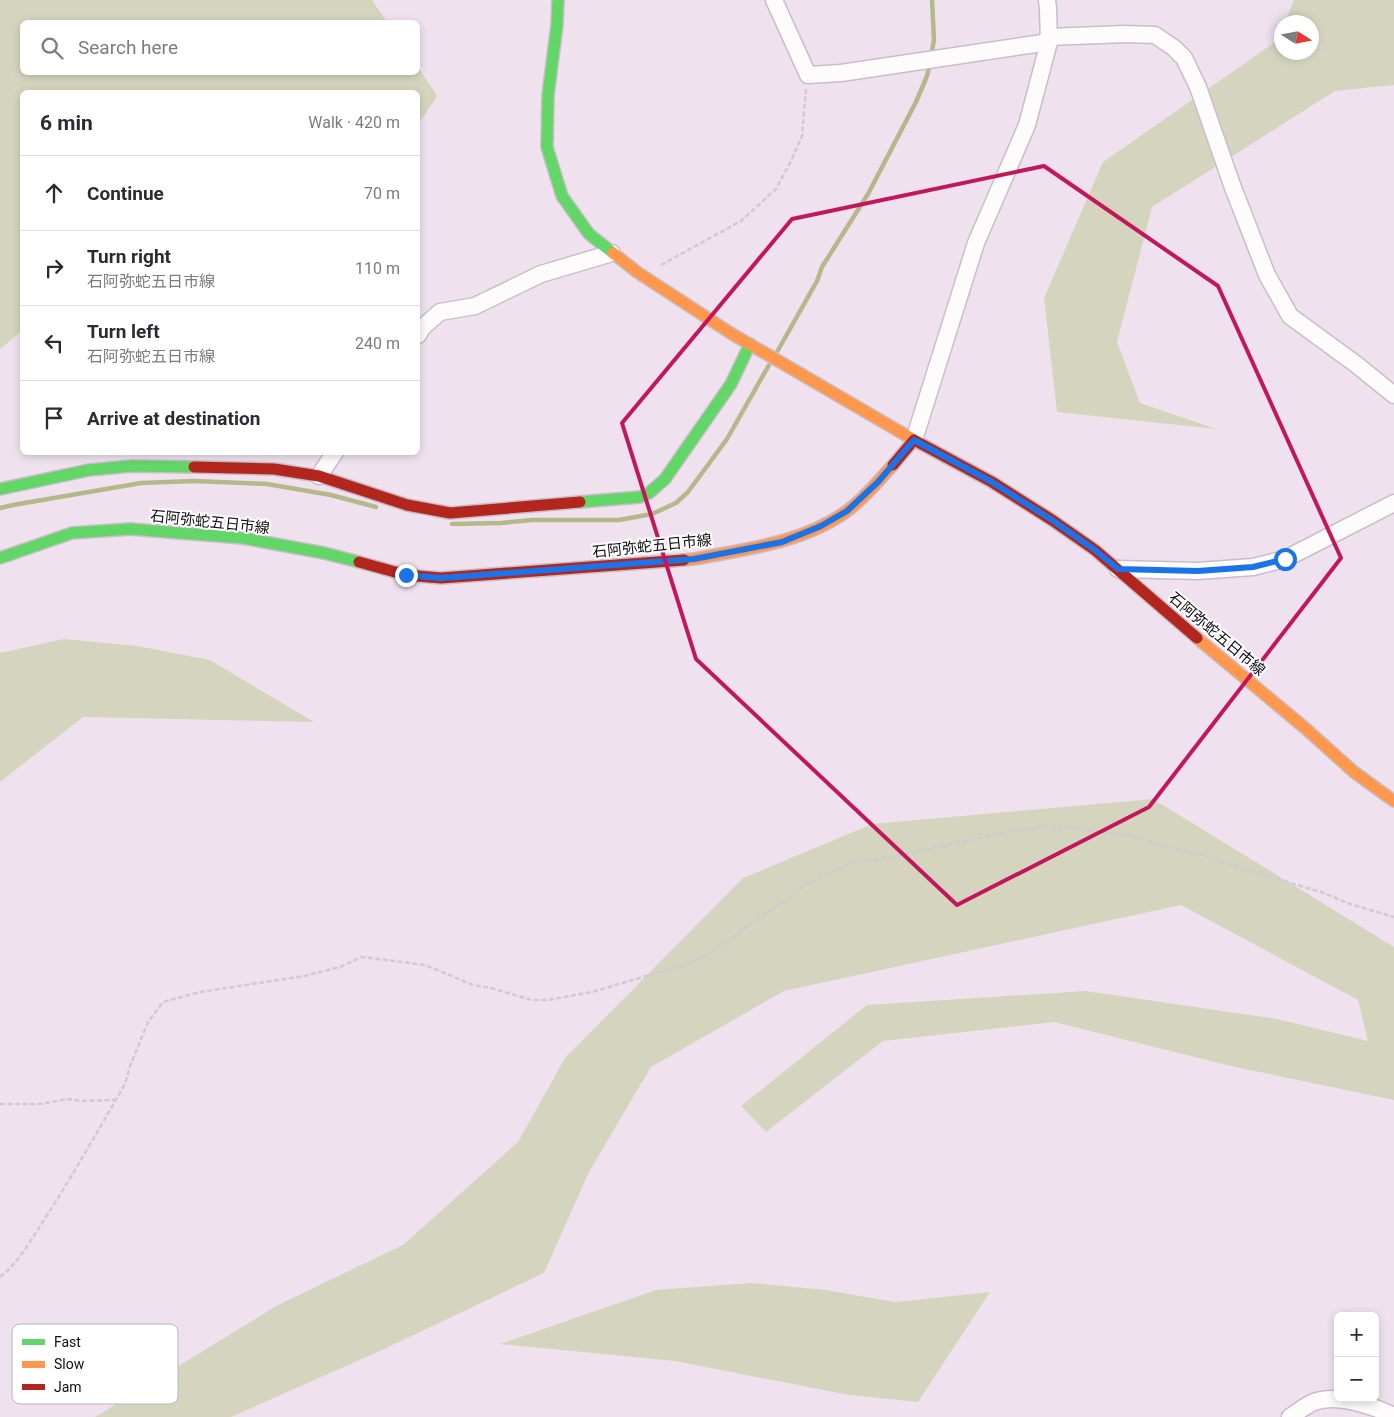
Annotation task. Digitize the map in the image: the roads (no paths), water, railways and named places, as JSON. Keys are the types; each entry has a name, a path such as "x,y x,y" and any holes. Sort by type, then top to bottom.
{"main road":[{"path":"558,0 557,25 548,95 547,147 550,164 562,196 589,234 642,276 750,344 914,440"},
{"path":"0,489 89,470 132,466 274,469 319,476 407,505 450,513 640,497 649,493 665,479 731,384 750,344"},
{"name":"石阿弥蛇五日市線","path":"0,558 72,533 130,529 243,538 324,554 406,575 441,578 694,559 782,542 821,526 847,511 878,482 914,440 992,482 1095,550 1201,642 1305,728 1354,772 1394,801"}],"street":[{"path":"774,0 808,76 841,73 1048,40 1125,34 1155,36 1174,48 1184,58 1198,87 1232,185 1267,275 1290,316 1357,365 1394,395"},
{"path":"914,440 976,243 1027,125 1048,40 1047,0"},
{"path":"420,333 440,312 476,306 541,274 612,253"},
{"path":"319,476 333,455"},
{"path":"1118,569 1198,571 1253,567 1285,559 1394,503"},
{"path":"1290,1417 1313,1402 1327,1399 1376,1407 1394,1416"}],"waterway":[{"path":"931,56 934,40 932,0"},
{"path":"777,352 817,281 822,267 868,194 916,102 927,76 930,63"},
{"path":"452,524 532,520 619,520 652,514 676,503 688,492 727,439 769,365"},
{"path":"0,508 141,483 194,481 267,484 331,495 376,507"}]}
